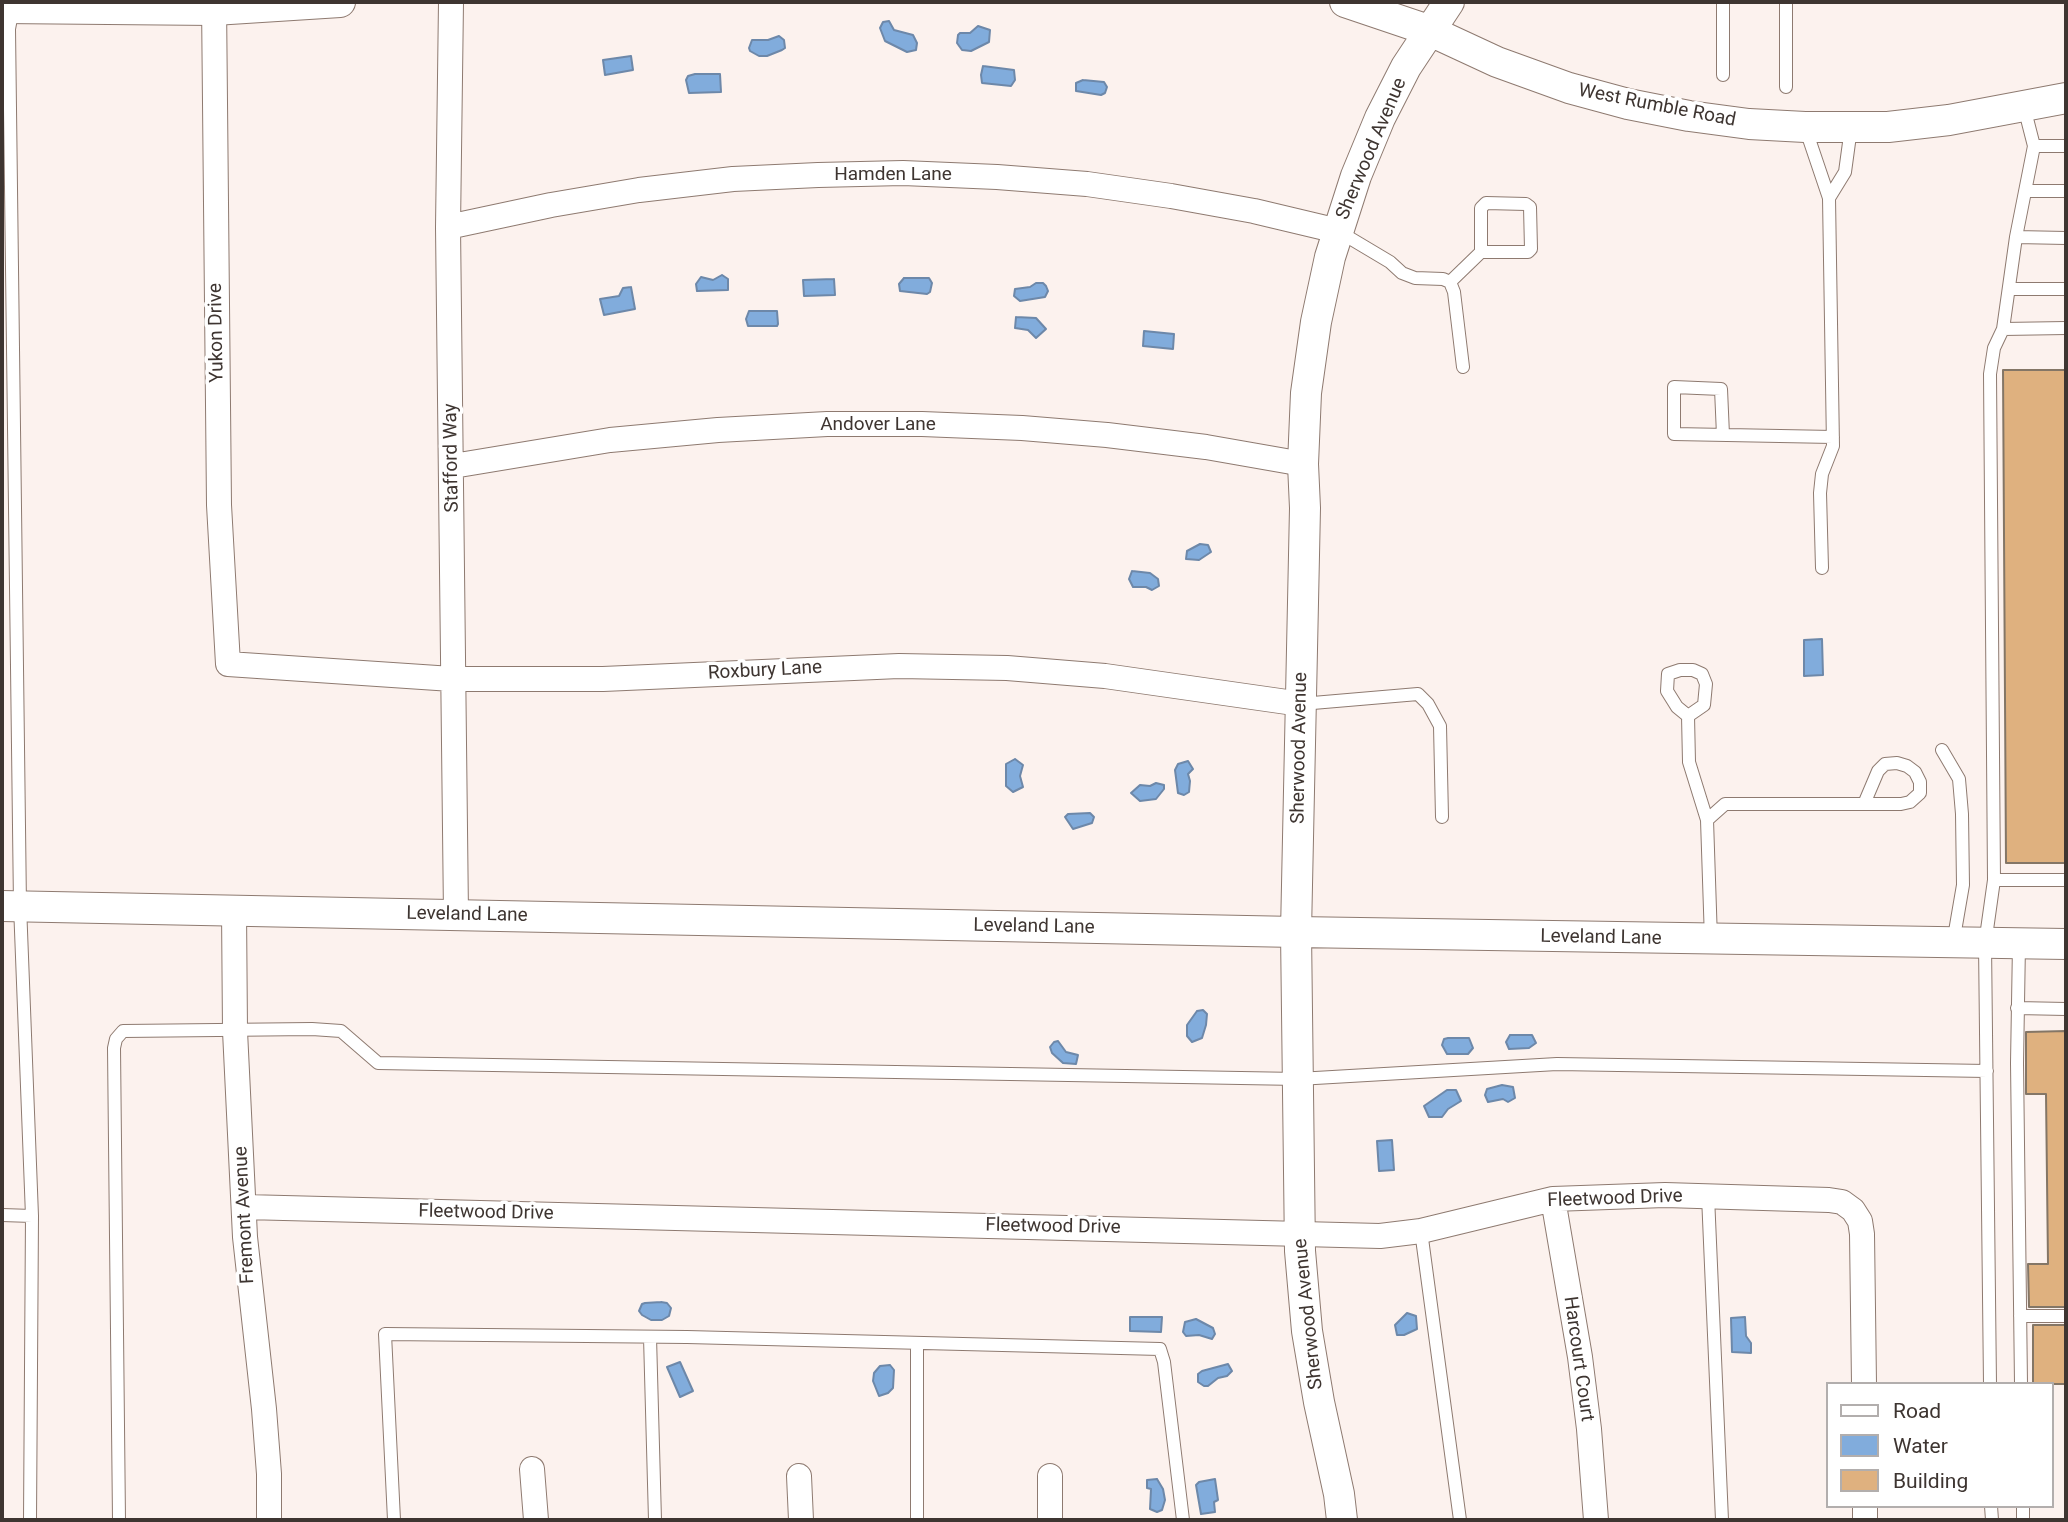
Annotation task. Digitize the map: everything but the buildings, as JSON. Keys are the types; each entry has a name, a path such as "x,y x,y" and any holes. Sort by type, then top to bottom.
{"street":[{"path":"7,8 340,2"},
{"name":"Stafford Way","path":"451,2 448,227 453,466 452,679 456,915"},
{"name":"West Rumble Road","path":"1345,2 1428,30 1497,62 1569,88 1689,117 1749,124 1851,128 1949,120 2066,98"},
{"name":"Sherwood Avenue","path":"1342,1520 1307,1331 1299,1233 1296,932 1306,393 1316,322 1338,231 1356,176 1380,118 1428,30 1449,2"},
{"name":"Yukon Drive","path":"214,6 219,505 228,664"},
{"name":"Hamden Lane","path":"448,227 551,205 653,188 782,177 903,173 997,177 1098,186 1254,211 1338,231"},
{"name":"Andover Lane","path":"453,466 610,440 827,424 1021,428 1107,435 1206,447 1303,464"},
{"name":"Roxbury Lane","path":"228,664 452,679 603,679 899,666 1007,668 1105,676 1301,704"},
{"name":"Leveland Lane","path":"11,905 1711,940 2066,944"},
{"name":"Fremont Avenue","path":"234,909 235,1031 247,1271 264,1409 269,1474 268,1520"},
{"name":"Fleetwood Drive","path":"245,1207 1380,1236 1421,1231 1553,1199 1708,1196 1829,1199 1842,1202 1853,1210 1860,1221 1864,1382"},
{"name":"Harcourt Court","path":"1553,1199 1580,1357 1596,1520"},
{"path":"532,1469 537,1520"},
{"path":"799,1476 801,1520"},
{"path":"1050,1476 1051,1520"}],"lane":[{"path":"1723,2 1723,75"},
{"path":"1786,2 1786,87"},
{"path":"7,8 11,905 32,1216 30,1520"},
{"path":"1990,1382 1985,944 1994,880 1990,374 1994,348 2003,329 2016,237 2034,146 2024,107"},
{"path":"1805,127 1829,198 1833,446 1822,474 1820,493 1822,568"},
{"path":"1829,198 1844,172 1851,128"},
{"path":"2034,146 2066,146"},
{"path":"2026,191 2066,191"},
{"path":"1450,282 1481,252 1528,252 1531,249 1530,207 1526,204 1486,203 1481,208 1481,252"},
{"path":"1338,231 1390,262 1402,273 1415,278 1443,279 1450,282 1454,292 1463,367"},
{"path":"2016,237 2066,238"},
{"path":"2009,289 2066,289"},
{"path":"2003,329 2066,328"},
{"path":"1723,435 1721,389 1674,387 1674,435 1833,437"},
{"path":"1301,704 1418,694 1428,704 1440,726 1442,817"},
{"path":"1688,716 1689,762 1707,820 1711,940"},
{"path":"1942,750 1959,779 1962,814 1963,885 1953,944"},
{"path":"1707,820 1725,804 1864,804 1910,802 1920,793 1920,782 1915,772 1897,763 1885,764 1878,771 1864,804"},
{"path":"1994,880 2066,880"},
{"path":"2019,944 2017,1007 2021,1382"},
{"path":"2017,1007 2066,1009"},
{"path":"119,1520 114,1048 120,1033 124,1031 341,1031 378,1063 1298,1079 1558,1064 1987,1070"},
{"path":"1708,1196 1722,1520"},
{"path":"2,1215 32,1216"},
{"path":"1421,1231 1460,1520"},
{"path":"2021,1316 2066,1316"},
{"path":"394,1520 385,1334 650,1337 1160,1349 1183,1520"},
{"path":"650,1337 655,1520"},
{"path":"917,1343 917,1520"}],"water":[{"path":"889,21 894,30 913,35 917,43 916,50 907,52 885,41 880,28 883,22"},
{"path":"978,26 990,30 989,42 971,51 962,50 957,43 958,35 970,33"},
{"path":"779,36 784,40 785,48 782,50 767,56 759,56 750,51 752,40 768,40"},
{"path":"631,56 633,70 605,75 603,60"},
{"path":"983,66 1014,70 1015,80 1011,86 982,83"},
{"path":"720,74 721,92 689,93 686,80 688,76"},
{"path":"1083,80 1104,82 1107,87 1105,93 1101,95 1076,91 1076,83"},
{"path":"722,275 728,279 728,290 697,291 696,284 701,277 713,280"},
{"path":"904,278 929,278 932,283 930,292 900,291 899,284"},
{"path":"834,279 835,295 804,296 803,280"},
{"path":"1036,283 1046,286 1048,291 1045,297 1020,301 1014,296 1015,289 1030,287"},
{"path":"631,287 635,309 604,315 600,299 619,296 623,288"},
{"path":"749,311 777,311 778,324 748,326 746,319"},
{"path":"1016,317 1036,318 1046,329 1036,338 1028,330 1015,328"},
{"path":"1144,331 1174,334 1173,349 1143,346"},
{"path":"1200,544 1208,545 1211,552 1199,560 1186,559 1187,551"},
{"path":"1132,571 1150,573 1158,579 1159,586 1152,590 1133,587 1129,579"},
{"path":"1822,639 1823,675 1804,676 1804,640"},
{"path":"1015,759 1023,765 1020,776 1023,787 1013,792 1006,786 1006,764"},
{"path":"1188,761 1193,769 1188,774 1189,792 1184,795 1178,793 1175,770 1178,764"},
{"path":"1156,783 1164,785 1164,789 1156,799 1140,801 1131,793 1140,785 1150,786"},
{"path":"1090,813 1094,817 1092,823 1073,829 1065,817 1068,814"},
{"path":"1203,1010 1207,1014 1206,1025 1202,1038 1192,1042 1187,1036 1187,1025 1197,1011"},
{"path":"1510,1035 1532,1035 1536,1043 1529,1048 1509,1049 1506,1042"},
{"path":"1469,1038 1473,1048 1468,1054 1447,1054 1442,1045 1444,1039"},
{"path":"1058,1041 1066,1052 1078,1055 1076,1064 1063,1063 1052,1053 1050,1047"},
{"path":"1502,1085 1513,1087 1515,1098 1508,1102 1503,1099 1488,1102 1485,1095 1487,1089"},
{"path":"1447,1090 1456,1090 1461,1101 1448,1109 1442,1117 1429,1117 1424,1106"},
{"path":"1392,1140 1394,1170 1379,1171 1377,1141"},
{"path":"667,1303 671,1308 669,1316 662,1320 651,1320 639,1311 642,1304"},
{"path":"1407,1313 1416,1316 1417,1329 1397,1335 1395,1325"},
{"path":"1130,1317 1162,1317 1161,1332 1130,1331"},
{"path":"1745,1317 1746,1336 1751,1343 1751,1353 1732,1352 1731,1318"},
{"path":"1196,1319 1213,1328 1215,1334 1212,1339 1199,1335 1186,1336 1183,1332 1185,1322"},
{"path":"680,1362 693,1391 680,1397 667,1367"},
{"path":"1228,1364 1232,1371 1227,1376 1218,1378 1208,1386 1198,1382 1198,1374 1202,1371"},
{"path":"890,1365 894,1370 893,1388 879,1396 873,1381 874,1373 880,1366"},
{"path":"1157,1479 1165,1500 1162,1510 1157,1512 1150,1509 1151,1489 1147,1488 1147,1480"},
{"path":"1215,1479 1218,1500 1214,1502 1215,1512 1201,1514 1196,1485"}]}
